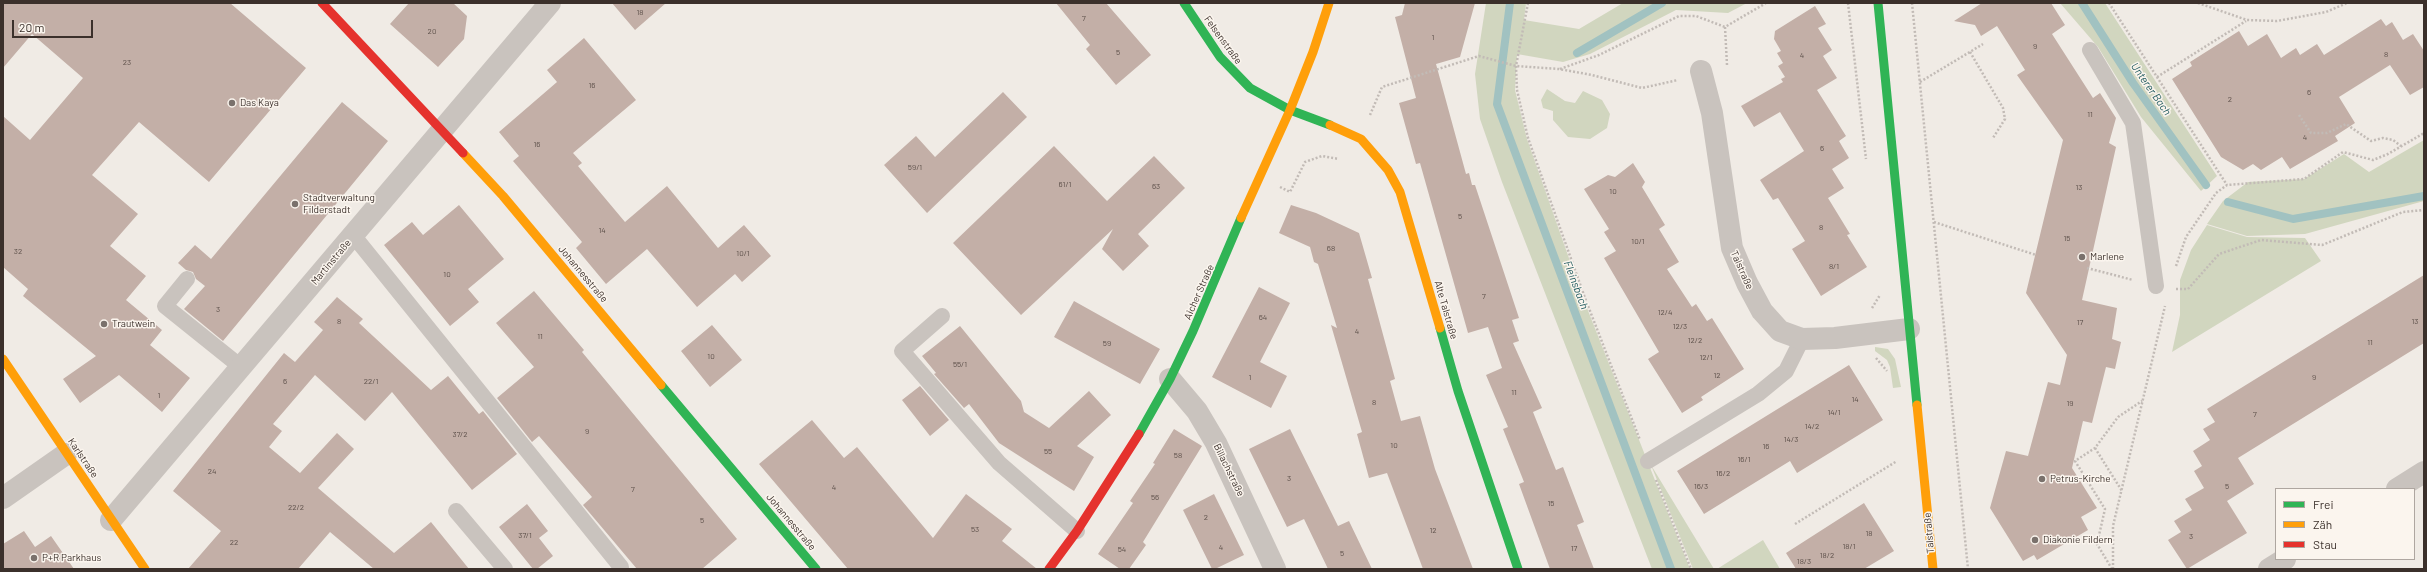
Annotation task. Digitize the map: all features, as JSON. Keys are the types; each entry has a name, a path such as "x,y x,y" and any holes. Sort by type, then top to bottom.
{"main road":[{"name":"Johannesstraße","path":"322,3 503,196 816,569"},
{"name":"Felsenstraße","path":"1184,3 1206,38 1232,72 1256,92 1290,110"},
{"name":"Aicher Straße","path":"1049,569 1077,531 1128,453 1170,379 1193,331 1259,176 1290,110 1313,52 1329,3"},
{"name":"Talstraße","path":"1878,3 1933,569"},
{"name":"Alte Talstraße","path":"1290,110 1326,123 1361,139 1388,170 1400,192 1458,391 1518,569"},
{"name":"Karlstraße","path":"3,359 145,569"}],"street":[{"name":"Martinstraße","path":"111,520 550,3"},
{"name":"Talstraße","path":"1700,71 1712,113 1732,248 1747,283 1762,310 1780,331 1802,339 1869,334 1909,329"},
{"name":"Billachstraße","path":"1170,379 1197,411 1216,443 1275,569"},
{"path":"3,498 66,454"},
{"path":"2399,488 2424,472"},
{"path":"2269,569 2283,560"}],"lane":[{"path":"2090,50 2133,123 2162,287"},
{"path":"353,235 621,567"},
{"path":"187,279 165,306 241,367"},
{"path":"942,316 902,350 999,463 1077,531"},
{"path":"1648,461 1758,394 1786,371 1802,339"},
{"path":"456,511 505,569"}],"path":[{"path":"1528,3 1516,66 1517,90 1528,138 1585,298 1691,569"},
{"path":"1725,27 1766,3"},
{"path":"1848,3 1866,160"},
{"path":"1912,3 1968,569"},
{"path":"2109,3 2227,185"},
{"path":"2198,3 2247,20 2277,21 2326,12 2347,3"},
{"path":"1559,69 1599,55 1679,16 1696,16 1725,27"},
{"path":"2157,77 2247,20"},
{"path":"1361,139 1382,87 1480,56 1516,66 1559,69 1642,88 1671,83 1700,71 1727,75 1725,27"},
{"path":"1920,82 1983,44"},
{"path":"1970,52 2003,108 2004,119 1993,138"},
{"path":"2299,115 2311,133 2327,133 2346,124 2371,141 2383,138 2394,140 2401,146"},
{"path":"2112,569 2113,526 2143,401 2162,287 2186,237 2216,193 2227,185 2304,178 2343,152 2373,160 2424,133"},
{"path":"1259,176 1290,192 1305,162 1322,156 1346,159"},
{"path":"2087,268 2162,287 2188,288 2219,254 2261,240 2322,244 2404,212 2424,210"},
{"path":"1934,222 2036,256"},
{"path":"1881,293 1875,306 1865,314 1871,353 1887,370 1888,378"},
{"path":"2112,569 2097,544 2105,509 2075,461 2095,448 2118,417 2143,401"},
{"path":"2095,448 2122,491"},
{"path":"1896,454 1897,469"},
{"path":"1795,524 1897,461"}],"green space":[{"path":"1486,3 1526,3 1524,20 1579,29 1623,3 1747,3 1728,13 1676,10 1590,54 1563,62 1517,54 1515,90 1527,139 1583,298 1690,569 1652,569 1502,182 1480,119 1475,74"},
{"path":"2060,3 2105,3 2217,176 2201,191 2141,117 2098,47"},
{"path":"1547,89 1565,101 1575,103 1583,91 1602,100 1610,114 1607,128 1590,139 1568,137 1553,120 1553,111 1543,108 1541,100"},
{"path":"2424,140 2424,201 2305,234 2247,236 2207,224 2223,201 2248,182 2304,179 2344,154 2369,172"},
{"path":"2207,225 2247,237 2305,238 2321,261 2172,352 2180,315 2180,280 2191,250"},
{"path":"1875,347 1888,349 1895,359 1901,387 1893,388 1890,367 1887,360 1875,351"},
{"path":"1651,465 1714,569 1693,569"},
{"path":"1763,540 1780,569 1717,569"}],"building":[{"path":"3,3 230,3 306,68 209,182 139,122 92,175 138,214 110,246 146,276 126,300 162,330 150,345 190,378 162,412 119,375 80,403 63,379 96,356 23,296 28,289 3,267 3,116 30,140 83,78 32,34 3,68"},
{"path":"409,3 453,3 467,16 464,39 438,67 390,24"},
{"path":"612,3 666,3 635,30"},
{"path":"1056,3 1106,3 1151,55 1116,85 1086,49 1090,45"},
{"path":"1405,3 1475,3 1460,57 1436,64 1466,174 1469,173 1472,185 1475,185 1519,318 1512,320 1519,341 1513,343 1542,408 1533,412 1556,470 1563,467 1584,522 1577,525 1594,569 1550,569 1519,484 1524,482 1503,429 1508,427 1486,375 1502,368 1488,327 1468,333 1420,163 1416,164 1399,103 1416,98 1395,17 1402,15"},
{"path":"1982,3 2051,3 2065,25 2052,34 2093,98 2100,93 2116,118 2109,143 2116,147 2082,300 2117,308 2112,339 2121,342 2115,369 2106,367 2092,423 2083,421 2072,468 2097,508 2081,517 2088,530 2037,560 2034,555 2023,561 1990,508 2006,451 2028,456 2048,382 2060,385 2067,355 2026,293 2063,140 2017,75 2025,70 1997,26 1981,36 1975,25 1954,21"},
{"path":"1815,6 1826,24 1818,28 1832,50 1823,56 1837,78 1817,90 1846,136 1839,141 1849,158 1832,169 1844,188 1828,198 1850,234 1847,235 1867,267 1821,296 1792,249 1805,241 1778,198 1773,200 1760,180 1804,151 1780,112 1754,127 1741,106 1783,82 1781,79 1785,77 1778,66 1783,63 1777,53 1781,51 1774,39 1775,31"},
{"path":"2381,19 2386,26 2392,22 2403,40 2413,34 2424,51 2424,87 2410,95 2390,65 2339,97 2355,123 2335,136 2338,141 2290,169 2282,157 2261,170 2253,164 2243,170 2221,157 2172,79 2192,66 2190,62 2239,31 2248,46 2267,34 2281,58 2296,48 2300,55 2317,44 2324,55"},
{"path":"584,38 636,100 573,153 582,163 578,166 625,222 667,186 718,248 744,225 771,256 742,282 735,274 697,307 647,249 606,284 576,248 582,242 513,161 519,156 499,132 557,82 547,70"},
{"path":"1003,92 1027,117 927,213 884,165 916,136 935,157"},
{"path":"342,102 388,141 223,341 184,309 205,286 196,279 193,272 186,270 178,263 195,245 211,259"},
{"path":"1054,146 1107,201 1154,156 1185,188 1138,234 1149,246 1123,271 1102,249 1113,229 1021,315 953,243"},
{"path":"1633,163 1645,182 1642,187 1665,225 1659,229 1679,262 1667,269 1692,307 1696,304 1707,321 1712,318 1744,369 1701,397 1703,400 1682,413 1648,359 1659,352 1604,258 1616,251 1604,232 1609,229 1584,189 1608,175 1615,177"},
{"path":"459,205 504,259 468,289 479,302 450,326 384,245 412,222 423,235"},
{"path":"1291,205 1316,213 1359,233 1372,278 1368,279 1395,379 1390,381 1401,421 1420,416 1435,469 1473,569 1423,569 1387,473 1369,478 1357,434 1362,432 1331,325 1337,328 1318,264 1314,262 1310,247 1279,233"},
{"path":"2424,275 2424,343 2238,458 2254,484 2227,501 2247,533 2187,569 2168,540 2181,532 2174,521 2192,510 2185,499 2204,488 2194,471 2202,466 2193,451 2210,440 2203,429 2215,422 2207,409"},
{"path":"1259,287 1290,303 1260,362 1287,376 1271,408 1212,377"},
{"path":"534,291 584,350 582,352 737,539 702,569 637,569 583,505 592,497 539,436 532,442 497,398 534,367 496,323"},
{"path":"337,297 363,319 359,323 431,390 448,376 479,414 483,411 517,454 472,490 392,392 365,421 315,375 273,424 282,431 269,447 300,473 337,433 354,449 318,488 394,553 431,522 469,569 374,569 330,532 298,569 188,569 221,531 173,491 284,353 295,362 323,330 314,322"},
{"path":"1074,301 1160,349 1140,384 1054,337"},
{"path":"712,325 742,360 710,387 681,351"},
{"path":"960,326 1021,401 1024,412 1049,428 1089,391 1111,415 1077,446 1094,457 1074,491 999,443 969,404 964,408 934,374 936,373 922,356"},
{"path":"1849,365 1883,420 1797,473 1790,461 1704,514 1677,471"},
{"path":"920,386 949,420 930,436 902,400"},
{"path":"812,420 844,458 857,447 933,538 966,494 1012,529 1002,541 1037,569 848,569 759,464"},
{"path":"1174,429 1202,446 1143,542 1146,545 1129,569 1120,569 1098,554 1133,503 1130,501 1155,464 1153,463"},
{"path":"1290,429 1338,526 1349,521 1372,569 1328,569 1304,519 1287,527 1249,449"},
{"path":"1214,494 1244,555 1215,569 1212,569 1183,510"},
{"path":"1864,503 1894,551 1864,569 1796,569 1786,553"},
{"path":"527,504 548,531 539,538 553,556 537,569 533,569 499,527"},
{"name":"P+R Parkhaus","path":"24,531 35,547 51,536 74,569 3,569 3,544"}],"waterway":[{"name":"Fleinsbach","path":"1510,3 1497,104 1671,569"},
{"path":"1577,53 1662,3"},
{"name":"Unterer Bach","path":"2082,3 2133,83 2206,185"},
{"name":"Unterer Bach","path":"2228,202 2293,219 2424,196"}],"traffic: fast":[{"path":"1184,3 1220,57 1250,88 1290,110 1330,125"},
{"path":"1878,3 1917,405"},
{"path":"1139,434 1170,379 1193,331 1241,218"},
{"path":"1440,328 1458,391 1518,569"},
{"path":"661,385 816,569"}],"traffic: slow":[{"path":"1241,218 1290,110 1313,52 1329,3"},
{"path":"1330,125 1361,139 1388,170 1400,192 1440,328"},
{"path":"463,153 503,196 661,385"},
{"path":"3,359 145,569"},
{"path":"1917,405 1933,569"}],"traffic: jam":[{"path":"322,3 463,153"},
{"path":"1049,569 1077,531 1139,434"}],"place":[{"name":"Das Kaya","path":"232,103"},
{"name":"Stadtverwaltung Filderstadt","path":"295,204"},
{"name":"Marlene","path":"2082,257"},
{"name":"Trautwein","path":"104,324"},
{"name":"Petrus-Kirche","path":"2042,479"},
{"name":"Diakonie Fildern","path":"2035,540"},
{"name":"P+R Parkhaus","path":"34,558"}]}
